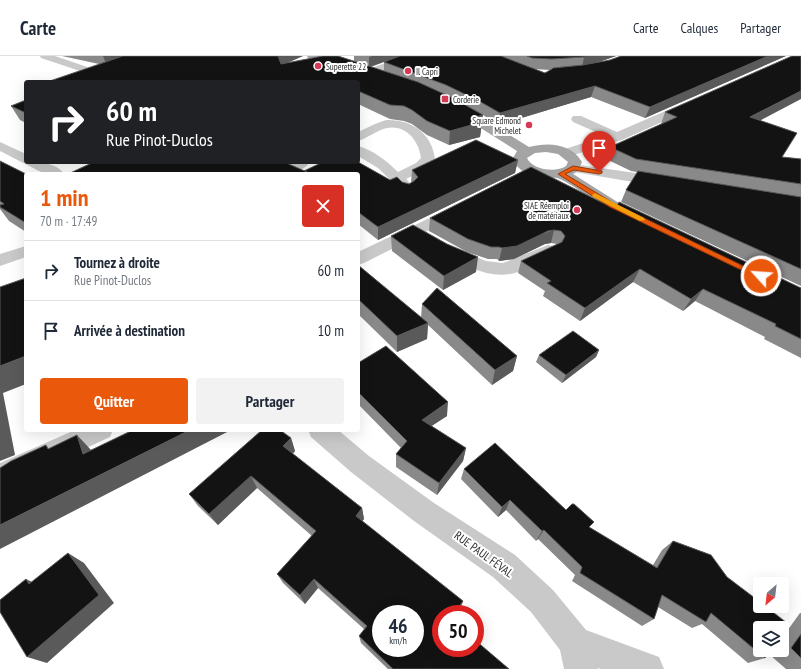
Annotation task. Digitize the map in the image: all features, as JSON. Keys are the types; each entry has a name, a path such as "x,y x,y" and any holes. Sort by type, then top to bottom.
{"main road":[{"path":"312,56 361,69 386,78"},
{"path":"448,103 473,116 526,151"},
{"path":"546,148 567,153 575,162 567,171 546,174 526,167 520,158 526,151 546,148"},
{"path":"567,171 613,206 654,226"}],"street":[{"path":"45,56 92,72 106,71 149,56"},
{"path":"361,69 415,56"},
{"path":"567,153 617,137 698,101"},
{"path":"577,119 617,137"},
{"path":"360,136 389,124 411,128 420,136 428,152 428,159 421,166 396,178"},
{"path":"0,146 24,157"},
{"path":"360,151 383,165 408,190"},
{"path":"39,164 53,172"},
{"path":"280,172 298,164"},
{"path":"516,179 532,170"},
{"path":"567,171 676,184"},
{"path":"360,258 414,231 442,210 470,203"},
{"path":"414,231 475,263 494,269 510,268 551,249"},
{"path":"0,260 24,252"},
{"path":"0,476 97,432"},
{"name":"RUE PAUL FÉVAL","path":"322,432 360,464 424,512 504,566 542,601 578,656 647,669"}],"building":[{"path":"123,56 278,56 281,64 323,56 338,56 418,82 453,98 483,115 475,117 482,122 450,131 427,121 404,106 390,105 360,92 360,80 53,80"},
{"path":"400,56 501,56 545,73 553,68 583,65 610,60 621,56 768,56 650,107 595,86 500,113 446,85 384,62"},
{"path":"527,56 588,56 552,59 532,58"},
{"path":"792,56 801,56 801,91 750,117 797,133 782,157 801,159 801,184 636,159 610,147 677,117 665,112"},
{"path":"24,101 24,112 11,106"},
{"path":"476,140 518,160 378,227 360,214 360,172 304,171 319,164 360,163 390,180 397,177 402,182 409,184 418,177 412,170"},
{"path":"0,161 24,173 24,222 0,207 0,205 4,204 0,201"},
{"path":"90,164 289,164 307,172 72,172"},
{"path":"531,167 615,209 619,202 801,288 801,339 775,326 776,324 703,289 691,299 640,269 585,308 547,283 551,281 521,261 562,242 565,236 561,231 548,231 517,246 502,248 491,247 468,239 430,218"},
{"path":"638,171 801,197 801,269 626,190"},
{"path":"413,225 447,244 478,257 444,276 391,236"},
{"path":"360,267 428,323 397,336 360,301"},
{"path":"24,279 24,357 0,366 0,287"},
{"path":"437,288 517,356 495,370 422,304"},
{"path":"573,331 599,350 566,375 539,355"},
{"path":"386,346 448,402 422,420 466,448 439,483 396,454 407,441 360,394 360,362"},
{"path":"129,432 186,432 0,525 0,468 11,461 46,445 48,449 77,435 83,454"},
{"path":"260,432 283,432 291,438 283,446 362,508 356,516 463,601 460,605 432,605 432,657 484,657 484,648 509,669 393,669 381,657 424,657 424,605 372,605 372,649 359,636 367,626 314,579 300,595 277,574 316,531 251,476 209,514 189,494"},
{"path":"495,443 566,510 574,504 594,522 589,527 657,568 673,541 711,555 727,577 753,597 753,613 774,613 784,621 753,621 753,648 711,613 706,622 662,595 654,619 580,573 582,567 544,530 542,531 510,500 502,507 464,469"},
{"path":"68,553 99,595 27,657 0,612 0,600 26,579 29,584"},
{"path":"801,634 801,658 791,648"}],"slow traffic":[{"path":"595,195 613,206 642,220"}],"place":[{"name":"Superette 22","path":"318,66"},
{"name":"Il Capri","path":"408,71"},
{"name":"Corderie","path":"445,99"},
{"name":"Square Edmond Michelet","path":"529,125"},
{"name":"SIAE Réemploi de matériaux","path":"577,210"}],"route":[{"path":"599,172 573,168 561,174 613,206 761,276"}]}
